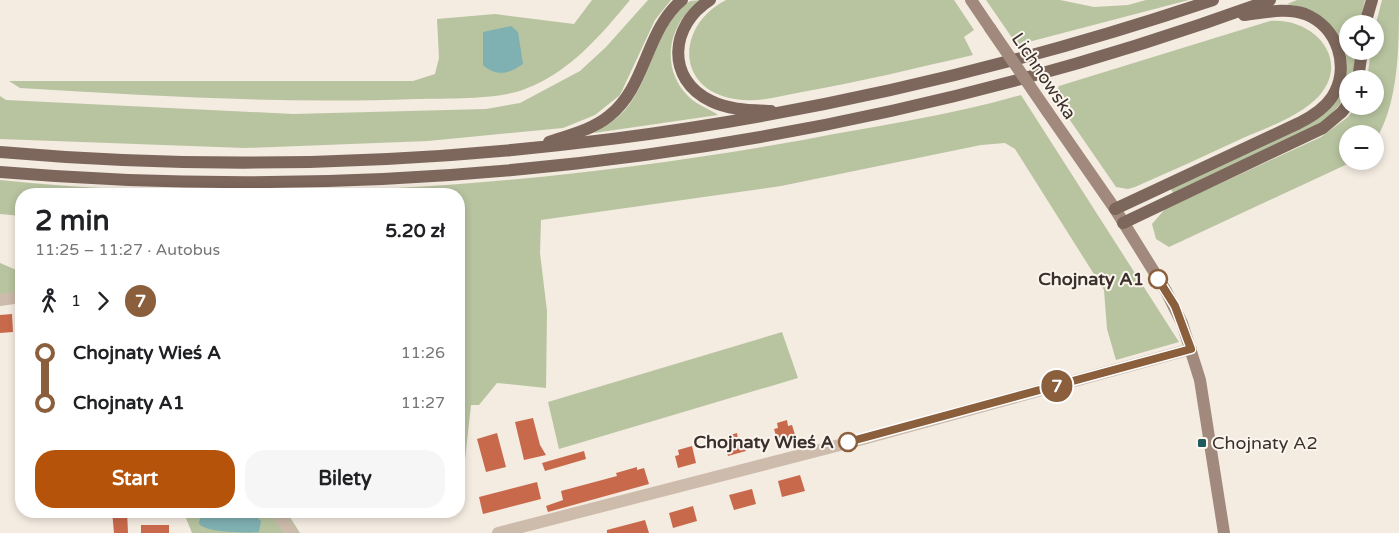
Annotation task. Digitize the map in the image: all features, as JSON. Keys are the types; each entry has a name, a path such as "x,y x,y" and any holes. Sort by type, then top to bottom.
{"main road":[{"path":"526,150 591,128 614,112 633,87 660,25 682,0"},
{"path":"710,0 694,13 681,33 678,51 682,71 695,91 709,100 726,107 791,113"},
{"path":"0,152 139,161 256,163 394,159 526,150 668,133 791,113 999,65 1117,32 1213,0"},
{"path":"0,172 144,180 318,181 458,174 650,154 790,132 930,102 1086,61 1270,0"},
{"path":"1368,15 1372,0"},
{"path":"1115,209 1299,123 1324,106 1332,96 1341,72 1338,49 1333,37 1312,18 1299,12 1283,11 1219,18"},
{"path":"1123,223 1323,128 1339,115"}],"street":[{"name":"Lichnowska","path":"971,0 1115,209 1175,306 1200,380 1224,533"},
{"path":"0,300 15,298"},
{"path":"498,533 863,439 1191,349"},
{"path":"281,518 291,533"}],"green space":[{"path":"592,0 630,0 596,39 570,63 541,82 514,93 501,95 472,98 268,100 20,88 9,81 413,81 435,74 439,58 437,19 495,14 574,24"},
{"path":"648,0 671,0 655,20 620,95 595,115 563,128 428,141 245,148 0,139 0,96 6,100 293,114 486,109 520,103 580,71 606,47"},
{"path":"701,0 681,21 675,33 671,46 671,60 674,73 689,97 718,115 594,133 610,123 625,110 642,83 661,39 678,12 690,1"},
{"path":"726,0 954,0 974,30 964,37 973,55 761,100 735,99 715,93 701,83 692,70 689,55 691,40 698,25 710,11"},
{"path":"986,0 1060,0 1094,7 1128,5 1146,0 1189,0 1017,45"},
{"path":"1297,0 1365,0 1362,15 1339,15 1339,49 1296,6 1287,4"},
{"path":"1382,0 1399,0 1396,74 1389,110 1383,125 1339,125 1339,168 1169,247 1156,239 1152,224 1165,209 1321,137 1350,115 1384,115 1384,70 1368,70 1370,60 1384,60 1384,15 1378,15"},
{"path":"1270,21 1286,22 1300,26 1313,33 1323,43 1329,55 1331,68 1328,82 1319,96 1302,110 1283,121 1135,187 1128,189 1116,187 1054,97 1059,86"},
{"path":"1343,60 1355,60 1354,70 1339,70 1339,106 1320,124 1173,193 1170,187 1317,118"},
{"path":"1021,95 1179,342 1116,360 1107,329 1104,290 1015,149 1005,143 981,145 781,186 541,220 540,253 547,311 546,388 497,383 479,405 471,405 465,460 465,188 403,188 604,170 704,156 940,115"},
{"path":"0,180 100,188 15,188 15,215 0,214"},
{"path":"0,263 15,269 15,295 0,295"},
{"path":"782,332 798,378 559,449 548,402"},
{"path":"186,518 290,518 300,533 192,533"}],"water":[{"path":"511,26 518,32 523,64 503,73 488,69 483,65 483,32"},
{"path":"200,518 258,518 261,521 259,532 228,532 210,529 199,524"}],"building":[{"path":"12,314 13,332 0,333 0,315"},
{"path":"533,418 540,445 546,455 524,460 515,422"},
{"path":"787,420 788,426 792,425 796,438 778,443 774,429 778,428 777,423"},
{"path":"497,433 506,467 486,472 477,439"},
{"path":"737,433 738,439 742,438 746,451 728,456 724,442 728,441 727,436"},
{"path":"692,446 696,463 678,468 675,456 679,455 678,450"},
{"path":"584,451 586,459 545,471 542,463"},
{"path":"637,467 637,470 644,468 649,484 548,512 546,506 563,500 561,491 617,476 616,473"},
{"path":"800,475 805,491 782,497 778,481"},
{"path":"537,482 541,499 483,514 479,497"},
{"path":"752,489 756,504 734,510 729,495"},
{"path":"693,506 697,521 673,528 669,513"},
{"path":"113,518 127,518 128,533 114,533"},
{"path":"645,520 649,533 607,533 607,530"},
{"path":"141,525 169,525 169,533 141,533"}],"bus line":[{"name":"7","path":"848,442 1191,349 1175,306 1158,279"}],"place":[{"name":"Chojnaty A1","path":"1158,279"},
{"name":"Chojnaty Wieś A","path":"848,442"},
{"name":"Chojnaty A2","path":"1202,443"}]}
